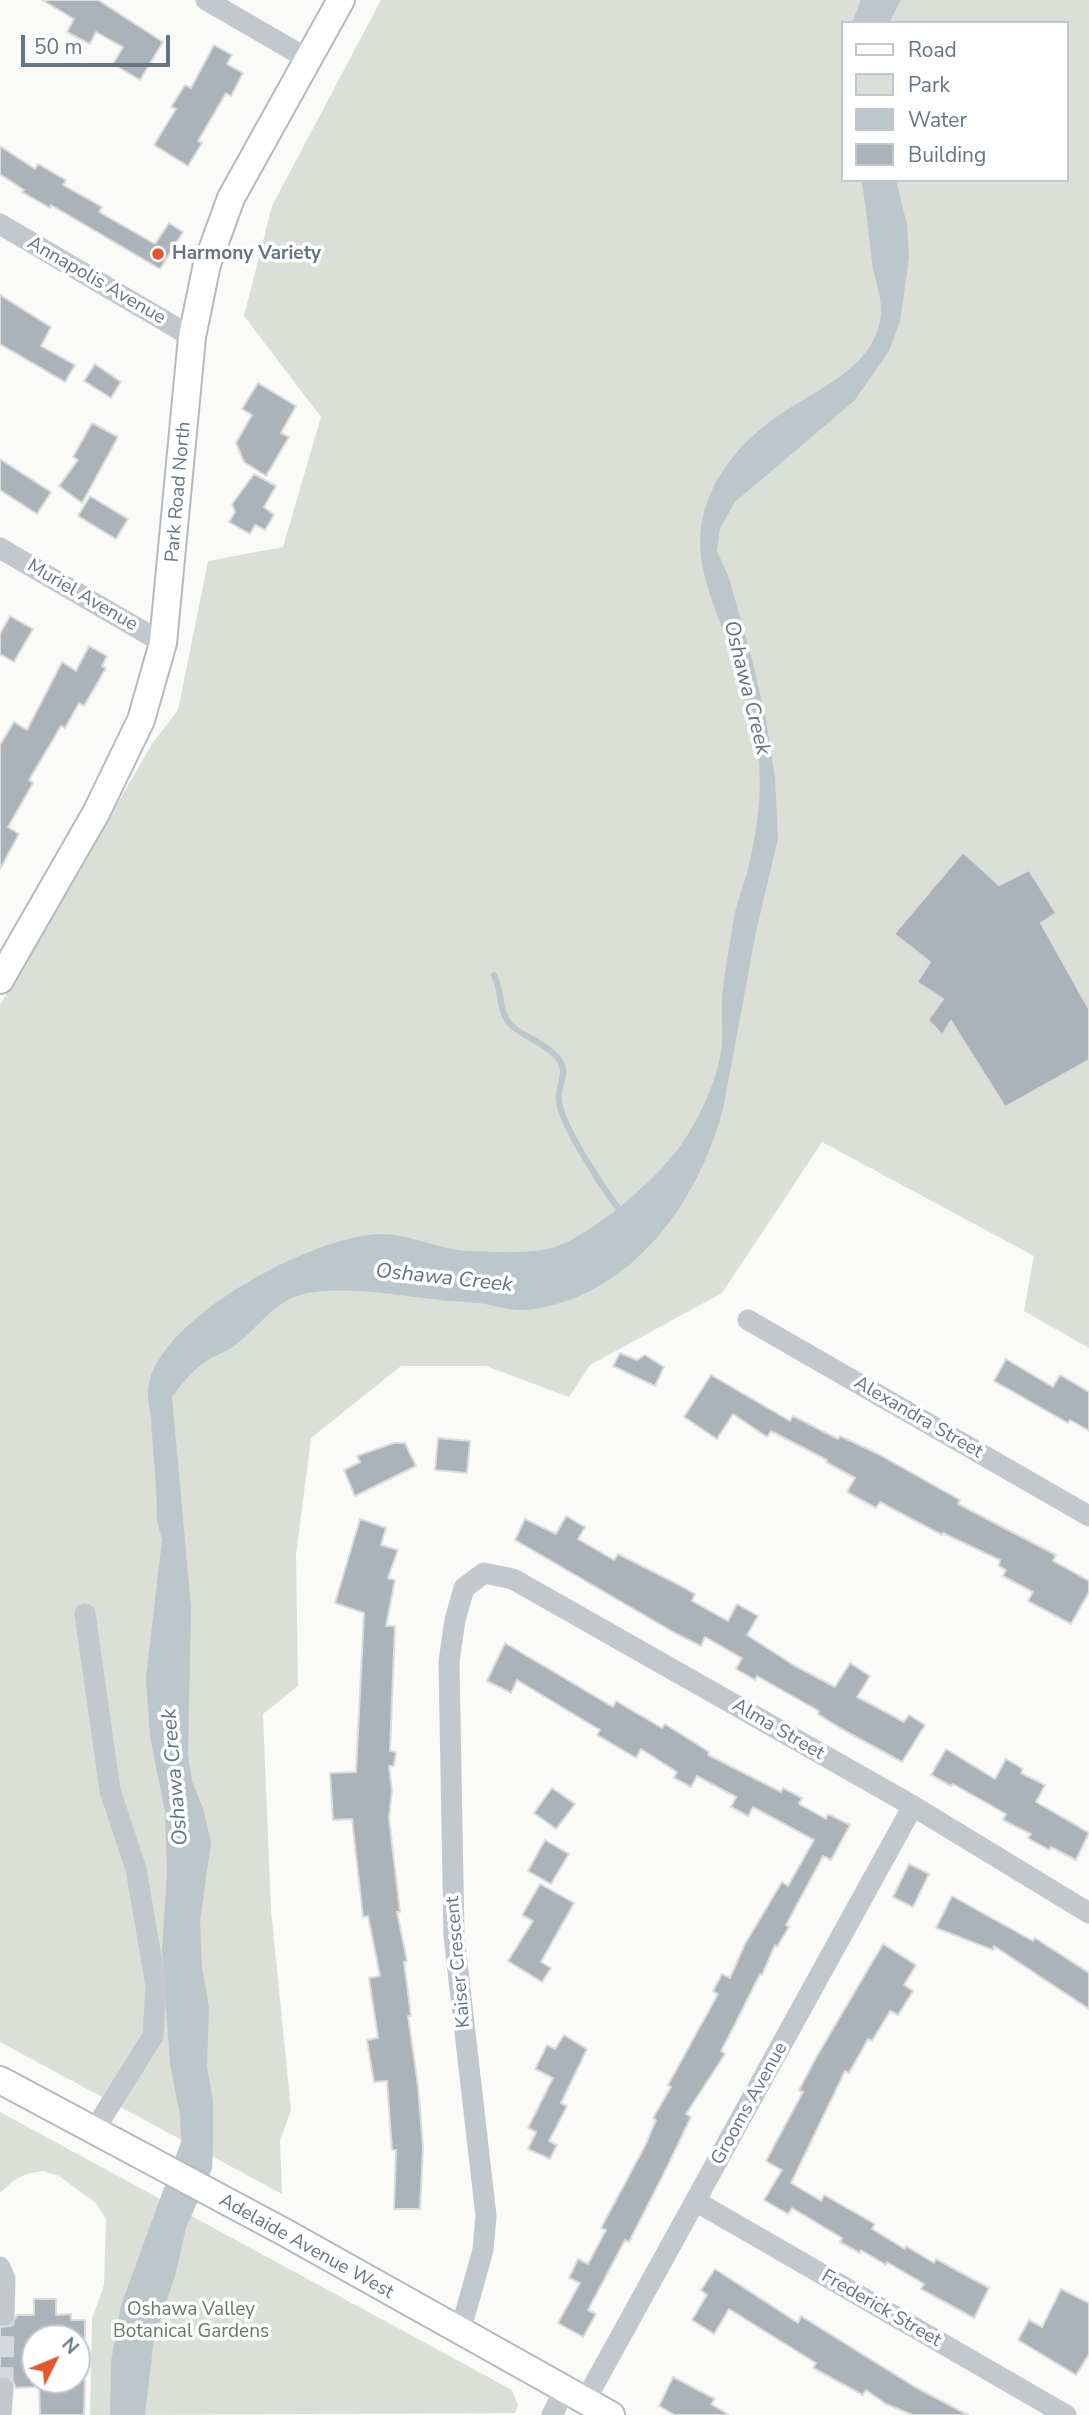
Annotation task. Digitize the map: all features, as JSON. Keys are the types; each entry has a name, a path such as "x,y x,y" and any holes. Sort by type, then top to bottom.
{"main road":[{"name":"Park Road North","path":"0,980 127,752 141,720 163,643 192,337 207,264 226,209 341,0"},
{"name":"Adelaide Avenue West","path":"0,2080 129,2152 286,2233 611,2415"}],"street":[{"path":"206,0 308,59"},
{"name":"Annapolis Avenue","path":"0,224 192,337"},
{"name":"Muriel Avenue","path":"0,548 163,643"},
{"name":"Alexandra Street","path":"748,1320 1089,1516"},
{"name":"Alma Street","path":"464,1588 484,1573 513,1578 913,1806 1089,1913"},
{"name":"Kaiser Crescent","path":"460,2332 483,2250 486,2216 454,1936 449,1662 455,1620 464,1588"},
{"path":"85,1614 110,1790 136,1869 156,1986 153,2036 93,2132"},
{"name":"Grooms Avenue","path":"575,2395 697,2202 913,1806"},
{"name":"Frederick Street","path":"697,2202 1066,2415"},
{"path":"0,2267 5,2279 4,2315"},
{"path":"1,2415 3,2388"},
{"path":"552,2415 575,2395"}],"green space":[{"path":"381,0 1089,0 1089,1348 1024,1311 1034,1256 822,1142 722,1293 590,1365 569,1397 486,1366 401,1366 311,1438 296,1555 298,1686 263,1714 271,1910 291,2110 280,2141 282,2194 0,2042 0,1005 152,744 178,710 208,561 283,547 321,417 244,316 272,206"},
{"name":"Oshawa Valley Botanical Gardens","path":"0,2112 512,2390 518,2405 515,2413 90,2415 92,2319 104,2285 106,2219 96,2203 59,2176 43,2171 26,2174 0,2193"}],"water":[{"path":"861,0 901,0 890,21 853,21"},
{"name":"Oshawa Creek","path":"861,182 896,182 907,225 909,258 900,321 889,351 854,401 735,502 720,528 717,551 729,578 766,720 775,778 778,838 756,932 723,1109 712,1144 677,1211 655,1240 628,1266 598,1287 564,1302 521,1310 363,1291 325,1291 294,1297 271,1312 237,1344 205,1362 172,1397 191,1607 188,1755 192,1781 203,1808 211,1842 200,1921 202,1967 209,2008 207,2067 213,2100 212,2169 186,2228 175,2276 154,2338 145,2415 110,2415 111,2362 121,2305 181,2142 180,2115 170,2064 162,1950 167,1871 165,1812 150,1737 146,1678 162,1540 157,1520 149,1383 160,1357 182,1331 244,1284 281,1265 350,1238 379,1234 402,1236 469,1251 521,1252 551,1248 586,1232 625,1203 675,1153 685,1139 703,1106 720,1058 726,969 735,911 754,839 760,782 746,694 705,576 700,536 703,516 720,475 748,440 786,410 821,390 853,366 876,335 881,303 873,269"}],"building":[{"path":"42,0 98,0 163,42 140,80 113,64 123,47 96,32 90,44 67,32 74,19"},
{"path":"214,45 232,55 227,64 243,73 231,96 226,93 198,141 202,143 188,166 154,145 176,109 171,107 185,85 191,88"},
{"path":"0,146 35,169 38,164 66,180 63,185 102,207 99,212 155,244 169,223 183,232 160,269 51,205 50,208 22,192 24,190 0,174"},
{"path":"0,295 51,327 41,346 75,365 65,382 0,344"},
{"path":"95,364 121,382 111,398 84,381"},
{"path":"258,383 296,406 281,433 289,437 266,476 244,462 236,443 252,415 242,409"},
{"path":"92,423 118,437 82,503 59,486 78,460 73,457"},
{"path":"0,459 51,492 37,514 0,490"},
{"path":"254,474 276,486 264,507 274,515 265,530 255,525 250,534 229,522 235,512 232,504"},
{"path":"90,496 128,519 116,539 78,516"},
{"path":"10,616 33,629 14,662 0,654 0,634"},
{"path":"89,646 107,656 102,666 106,668 84,706 79,703 65,728 61,726 29,780 33,783 8,827 19,834 0,869 0,745 14,722 27,730 62,662 76,671"},
{"path":"963,852 999,885 1029,870 1056,913 1041,923 1089,1009 1089,1060 1005,1107 951,1021 942,1035 928,1020 943,999 917,982 930,962 894,934"},
{"path":"620,1353 637,1360 645,1355 664,1367 655,1386 613,1366"},
{"path":"1006,1359 1053,1387 1060,1375 1089,1392 1089,1431 1070,1420 1068,1423 994,1381"},
{"path":"711,1375 790,1421 793,1416 838,1439 840,1436 878,1454 960,1500 958,1504 1056,1555 1053,1561 1089,1581 1089,1592 1071,1624 1028,1601 1033,1592 1003,1576 1006,1570 999,1566 1000,1560 943,1533 942,1535 880,1502 876,1508 847,1492 855,1478 826,1462 827,1460 771,1431 767,1437 733,1414 717,1439 684,1417"},
{"path":"438,1438 470,1441 467,1473 435,1470"},
{"path":"394,1443 405,1443 416,1466 355,1496 344,1470 360,1462 357,1456"},
{"path":"566,1516 585,1527 578,1539 614,1560 618,1554 677,1584 695,1594 692,1601 728,1621 737,1604 758,1616 747,1635 795,1666 835,1687 850,1663 870,1676 857,1697 904,1722 909,1715 925,1725 902,1762 840,1728 818,1714 819,1711 757,1676 755,1680 736,1669 742,1658 705,1637 701,1646 675,1633 515,1540 525,1519 556,1534"},
{"path":"360,1519 386,1528 381,1545 398,1550 388,1578 395,1580 386,1626 395,1626 390,1751 396,1752 394,1766 389,1766 392,1790 389,1818 400,1912 397,1912 407,1961 404,1962 411,2016 408,2016 423,2148 420,2209 394,2209 396,2150 392,2150 387,2081 374,2082 367,2040 378,2038 369,1978 380,1976 368,1916 363,1917 352,1819 333,1820 330,1773 356,1772 364,1613 335,1603"},
{"path":"505,1643 613,1707 616,1701 662,1728 665,1724 709,1752 708,1755 781,1792 783,1788 802,1798 799,1804 826,1819 828,1814 850,1825 831,1860 823,1856 786,1925 789,1927 777,1947 775,1945 721,2051 725,2054 686,2114 691,2117 666,2169 629,2242 625,2240 588,2310 596,2314 583,2337 558,2323 580,2283 569,2278 578,2259 588,2264 606,2230 601,2228 645,2146 656,2120 653,2118 671,2087 668,2085 718,1994 713,1991 722,1974 730,1978 745,1944 782,1882 788,1886 814,1840 753,1807 748,1816 731,1807 736,1797 697,1776 691,1787 674,1778 677,1772 641,1749 636,1758 597,1735 600,1730 517,1680 511,1693 487,1681"},
{"path":"946,1749 995,1779 1006,1759 1023,1769 1021,1773 1045,1785 1036,1802 1089,1833 1076,1860 1051,1847 1049,1850 1028,1838 1031,1834 1003,1820 1006,1814 953,1784 951,1786 931,1775"},
{"path":"552,1788 575,1804 556,1829 534,1813"},
{"path":"545,1840 569,1854 551,1884 528,1871"},
{"path":"909,1864 929,1874 913,1907 893,1897"},
{"path":"540,1884 574,1903 541,1962 551,1968 542,1982 508,1961 533,1921 522,1915"},
{"path":"952,1896 1033,1941 1035,1938 1089,1973 1089,2009 994,1946 993,1950 936,1928"},
{"path":"883,1944 916,1965 904,1985 913,1991 898,2015 890,2011 872,2041 868,2039 849,2073 845,2071 791,2183 821,2201 824,2195 875,2224 872,2229 905,2249 906,2246 934,2263 936,2259 989,2288 974,2318 921,2289 924,2284 887,2262 886,2265 861,2250 860,2253 840,2242 842,2238 792,2208 788,2214 764,2200 782,2170 766,2161 803,2092 799,2090"},
{"path":"564,2035 587,2049 561,2103 567,2106 549,2141 557,2145 550,2159 528,2149 536,2132 528,2128 553,2078 535,2069 547,2045 555,2049"},
{"path":"715,2269 798,2323 801,2316 915,2387 968,2415 913,2415 886,2404 866,2390 863,2395 813,2368 816,2363 729,2309 714,2334 692,2320 707,2295 701,2290"},
{"path":"1061,2289 1089,2303 1089,2354 1076,2375 1018,2340 1029,2320 1042,2327"},
{"path":"34,2299 56,2299 56,2315 71,2314 71,2320 85,2320 85,2324 21,2324 21,2388 16,2388 11,2378 0,2376 0,2327 11,2326 17,2315 34,2315"},
{"path":"673,2377 715,2399 711,2404 729,2415 675,2415 659,2406"},
{"path":"39,2394 85,2394 84,2415 40,2415"}],"waterway":[{"path":"494,975 504,1013 511,1025 556,1055 560,1062 563,1073 559,1097 567,1126 622,1213"}],"tunnel":[{"path":"3,2388 4,2315"}],"place":[{"name":"Harmony Variety","path":"158,254"}]}
